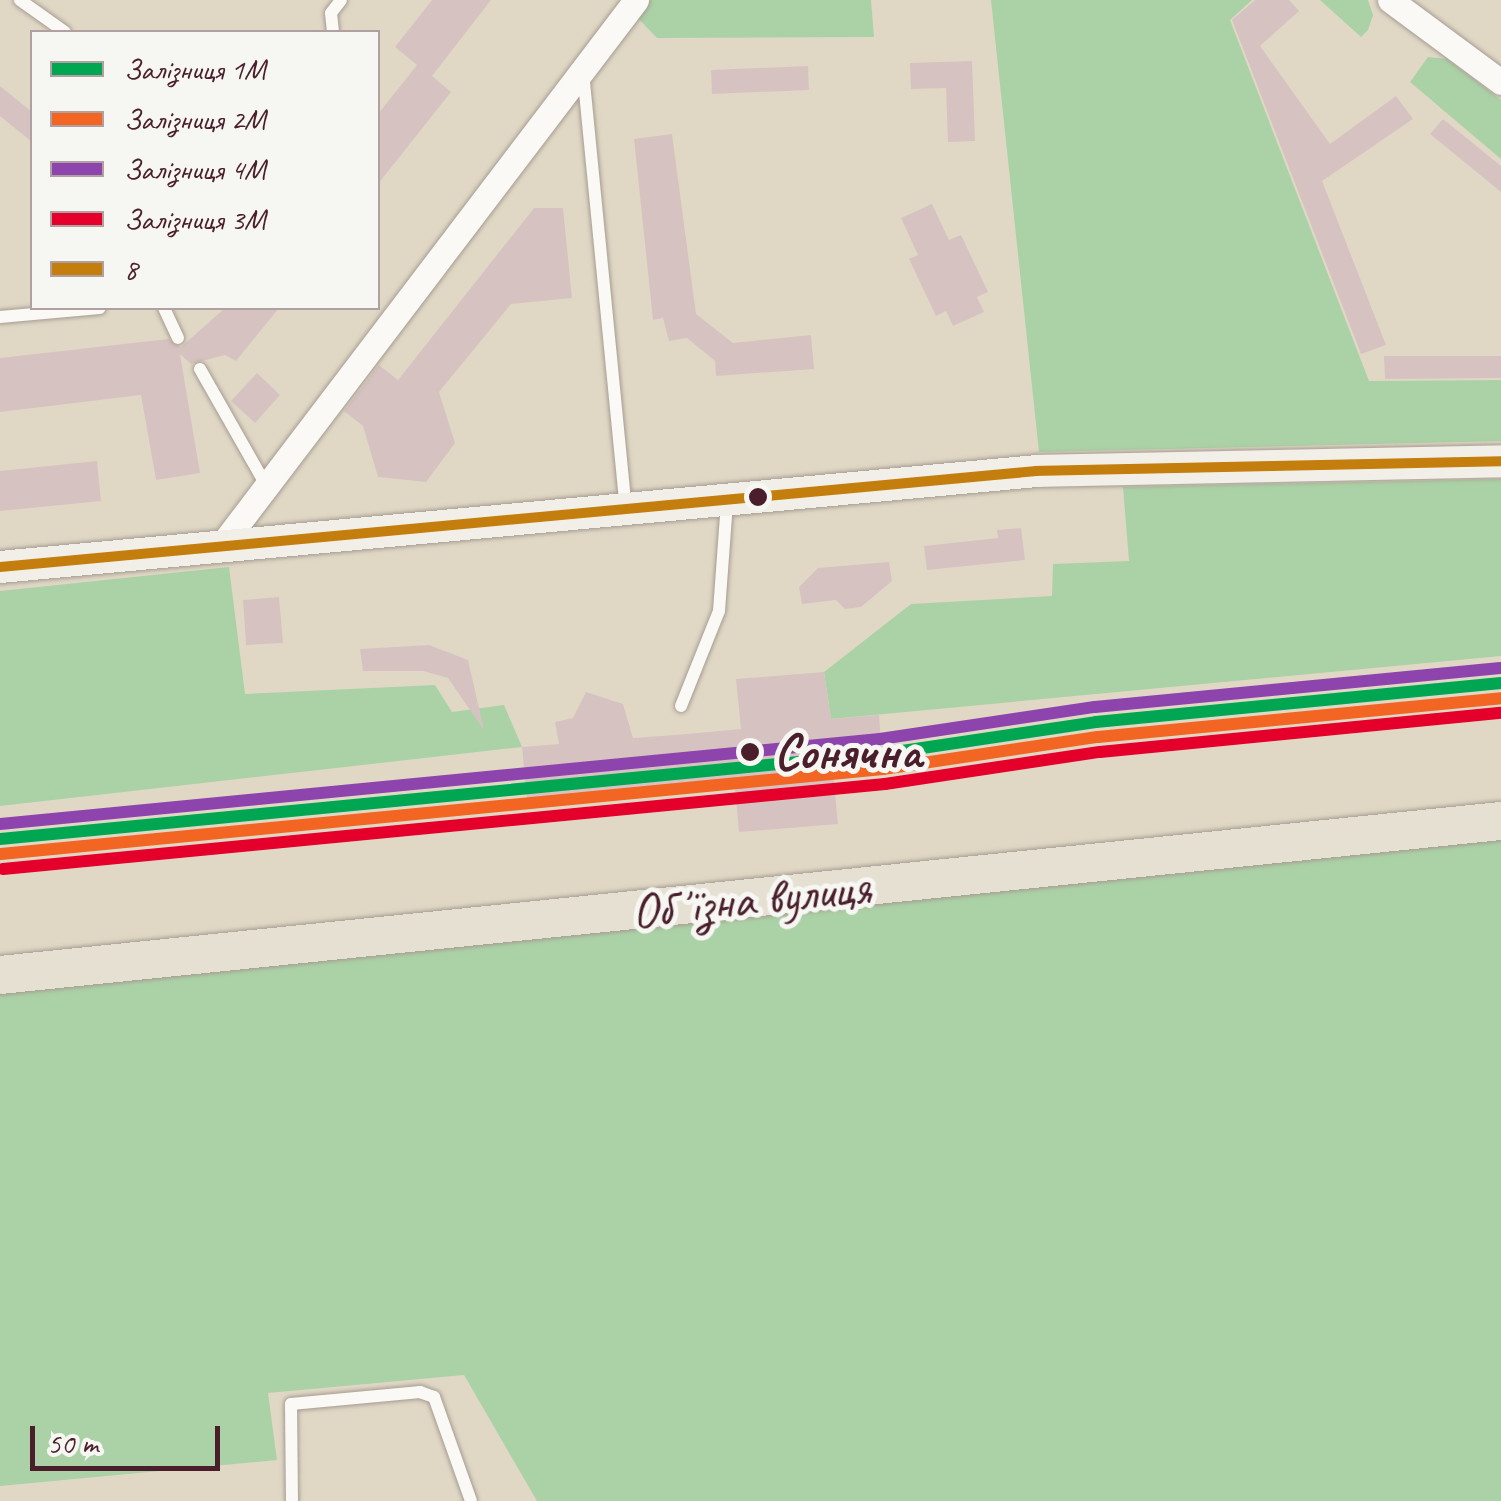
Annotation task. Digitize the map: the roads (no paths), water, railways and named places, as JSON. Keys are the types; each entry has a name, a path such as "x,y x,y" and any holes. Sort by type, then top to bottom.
{"main road":[{"name":"Обʼїзна вулиця","path":"0,975 1501,822"}],"street":[{"path":"224,542 636,0"},
{"path":"1397,2 1501,82"},
{"path":"0,567 224,542 1037,471 1501,461"}],"lane":[{"path":"20,0 62,30"},
{"path":"333,30 332,12 341,0"},
{"path":"583,70 626,507"},
{"path":"0,317 78,310"},
{"path":"165,310 178,338"},
{"path":"200,369 267,488"},
{"path":"681,706 719,611 727,498"},
{"path":"292,1501 291,1404 420,1392 434,1397 471,1501"}],"rail line":[{"name":"4М","path":"0,824 880,739 1095,707 1500,668"},
{"name":"1М","path":"0,839 882,754 1096,722 1501,683"},
{"name":"2М","path":"1,854 883,769 1098,737 1501,698"},
{"name":"3М","path":"3,869 885,784 1100,752 1501,713"}],"place":[{"name":"Сонячна","path":"750,752"}]}
